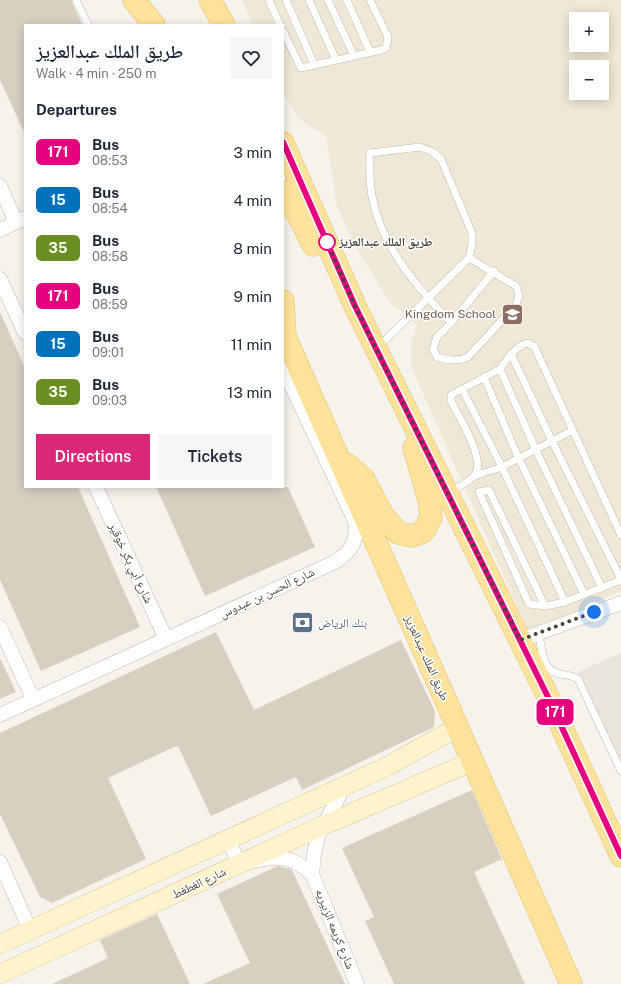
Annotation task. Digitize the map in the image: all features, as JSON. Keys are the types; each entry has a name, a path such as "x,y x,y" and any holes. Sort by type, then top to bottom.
{"main road":[{"path":"133,0 143,24"},
{"path":"133,0 153,24"},
{"path":"210,0 217,24"},
{"path":"210,0 223,24"},
{"path":"284,144 355,306 548,697 621,856"},
{"path":"284,193 299,217 331,280 342,294 355,306"},
{"name":"طريق الملك عبدالعزيز","path":"284,334 571,984"},
{"path":"338,455 364,479 382,514 398,533 412,536 423,532 431,518 429,500 414,452 408,413"}],"street":[{"path":"0,186 21,220 0,230"},
{"path":"0,278 24,331"},
{"name":"شارع الحسن بن عبدوس","path":"0,715 335,562 347,554 351,549 356,535 355,521 284,370"},
{"name":"شارع أبي بكر خوقير","path":"96,488 166,639"},
{"path":"520,640 539,631 621,603"},
{"path":"0,627 33,700"},
{"path":"0,944 386,767 458,727"},
{"name":"شارع الغطغط","path":"0,974 322,826 473,761"},
{"path":"386,767 392,768 401,774 403,784 399,793"},
{"name":"شارع كريمه الزبيريه","path":"345,785 322,826 315,847 312,874 357,984"},
{"path":"227,839 240,864"},
{"name":"شارع كريمه الزبيريه","path":"240,864 279,857 292,860 312,874"},
{"path":"0,862 30,930"}],"lane":[{"path":"76,0 88,24"},
{"path":"269,0 280,24"},
{"path":"286,0 314,64"},
{"path":"309,0 336,60"},
{"path":"328,0 354,56"},
{"path":"347,0 370,52"},
{"path":"284,33 299,66 304,68 314,64 386,48 388,44 388,37 370,0"},
{"path":"377,348 428,298 469,258 472,246 472,232 441,159 433,152 420,147 370,153 370,180 376,213 393,252 428,298 451,323"},
{"path":"469,258 494,271 516,286 519,295 516,305 468,357 461,360 449,360 437,357 433,349 437,337 451,323 494,271"},
{"path":"474,476 477,470 477,454 450,401 451,395 500,369 511,354 520,346 527,343 534,346 621,535"},
{"path":"511,354 552,441 621,579 565,602 545,606 529,604 479,492 489,490 545,606"},
{"path":"500,369 535,448 602,588"},
{"path":"484,377 518,458 584,594"},
{"path":"462,389 502,467 565,602"},
{"path":"447,494 474,476 502,467 535,448 573,430"},
{"path":"539,631 542,658 554,671 559,674 568,674 578,679 621,771"}],"shaded area":[{"name":"Kingdom School","path":"242,0 621,0 621,591 529,633 411,366 411,345 417,325 390,302 355,246 337,207 326,136 309,127 296,114 284,94 284,24 253,24"},
{"path":"621,653 621,769 578,672"}],"building":[{"path":"0,0 71,0 82,24 24,24 24,132 0,80"},
{"path":"0,312 24,366 24,488 78,488 140,627 41,671 0,580"},
{"path":"288,487 315,547 205,596 156,488"},
{"path":"216,632 254,710 401,640 435,711 434,727 302,790 296,777 211,816 178,746 174,747 108,778 146,859 52,903 40,897 0,814 0,733"},
{"path":"0,658 16,692 0,699"},
{"path":"472,790 502,859 474,872 525,984 394,984 365,921 374,917 342,848"},
{"path":"278,866 292,870 345,984 203,984 250,963 217,894"},
{"path":"157,914 190,984 52,984 108,958 100,940"}],"bus line":[{"name":"171","path":"284,144 355,306 548,697 621,856"}],"place":[{"name":"طريق الملك عبدالعزيز","path":"327,242"},
{"name":"Kingdom School","path":"512,314"},
{"name":"بنك الرياض","path":"302,623"}],"route":[{"path":"327,242 325,238 355,306 520,640 539,631 594,612"}]}
